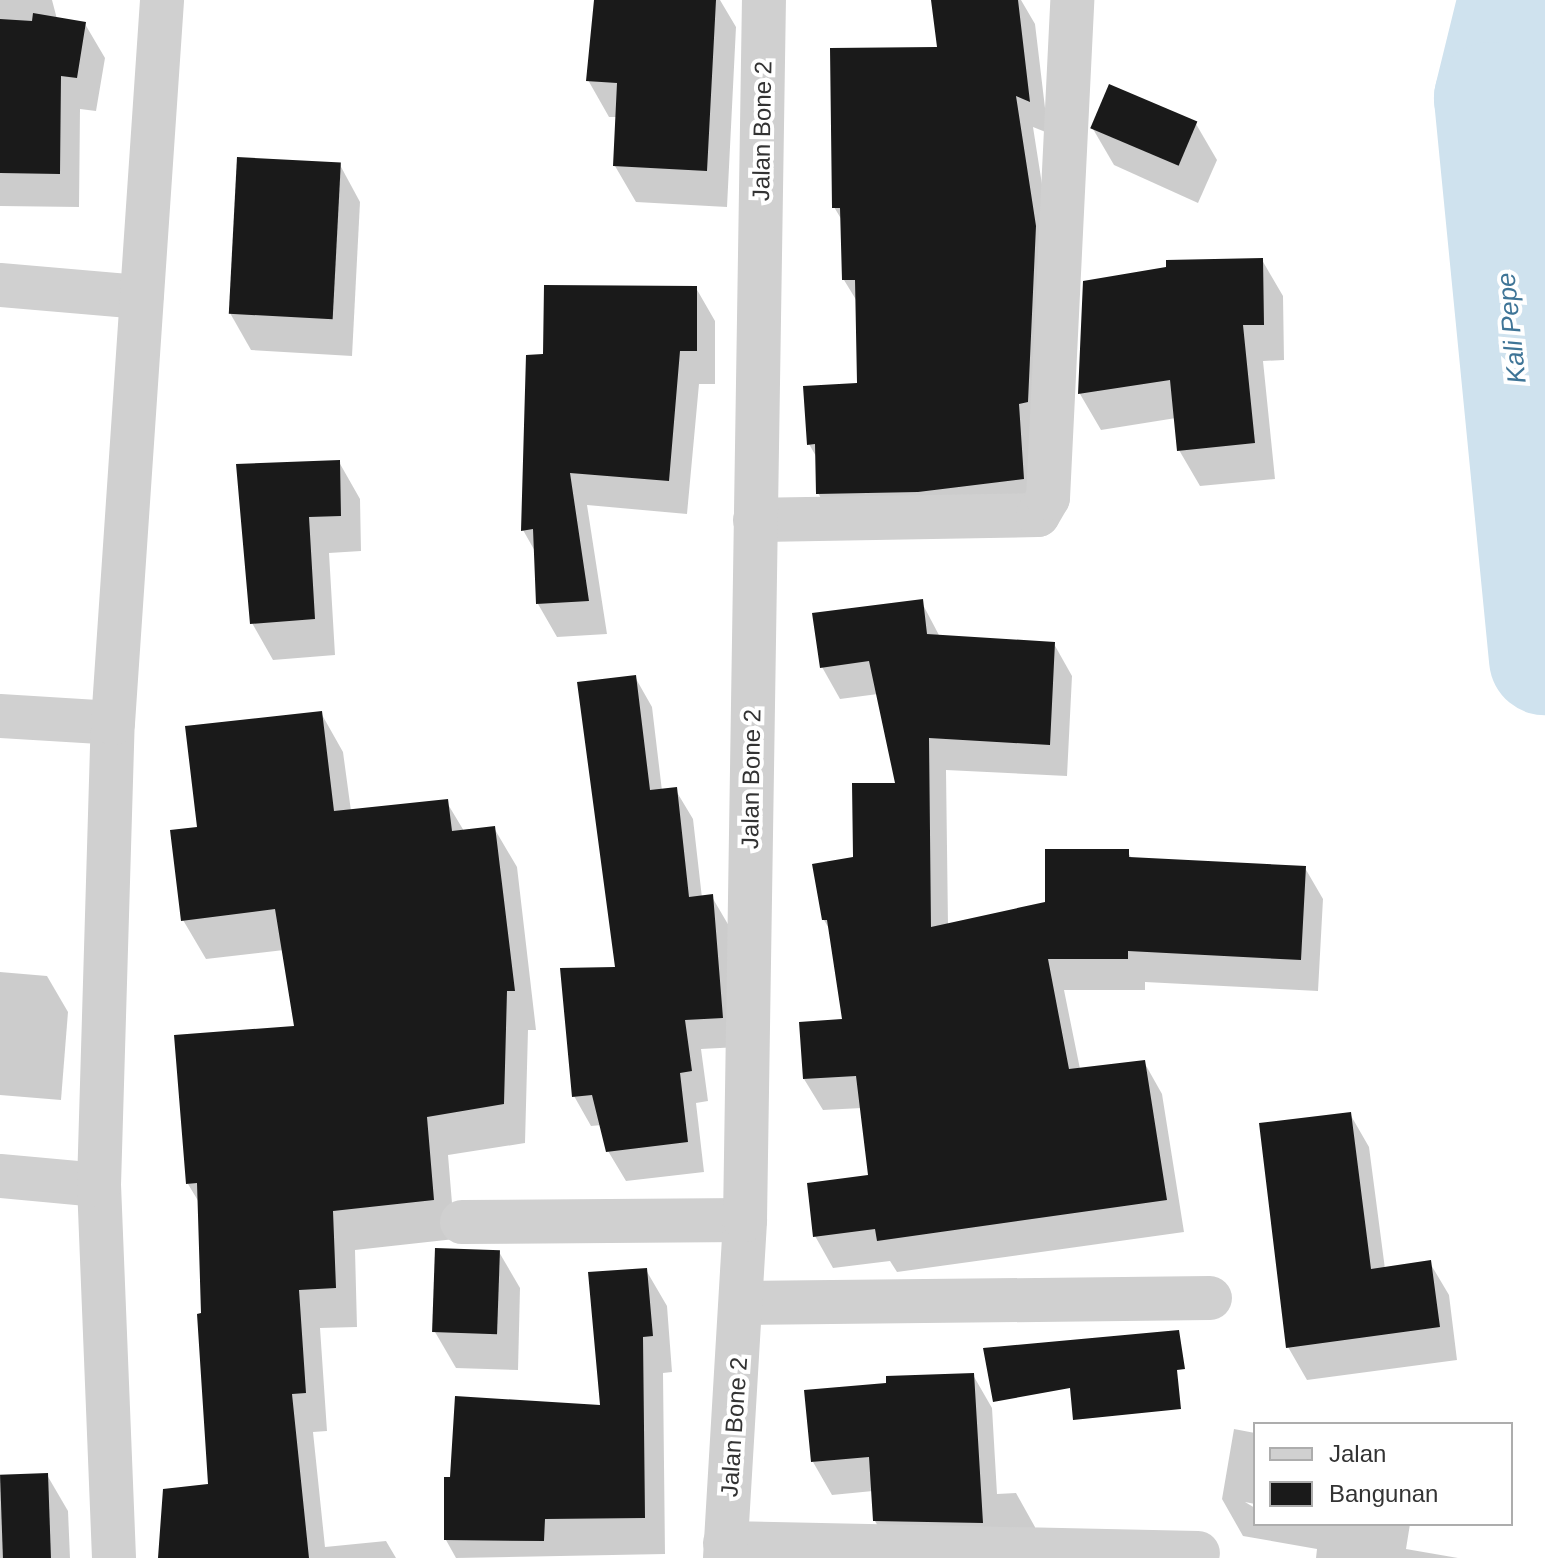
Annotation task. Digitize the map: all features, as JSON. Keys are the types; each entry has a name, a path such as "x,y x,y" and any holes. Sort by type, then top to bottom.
{"street":[{"path":"114,1558 99,1185 113,723 162,0"},
{"name":"Jalan Bone 2","path":"725,1551 743,1303 764,0"},
{"path":"755,520 1022,518 1038,515 1043,507 1048,498 1072,0"},
{"path":"0,285 141,297"},
{"path":"0,716 113,723"},
{"path":"0,1176 99,1185"},
{"path":"462,1222 745,1220"},
{"path":"743,1303 1210,1298"},
{"path":"725,1551 1198,1553"}],"building":[{"path":"594,0 716,0 707,171 613,166 617,83 586,81"},
{"path":"931,0 1018,0 1030,102 1016,96 1036,226 1028,402 1019,404 1024,479 918,492 816,494 815,444 807,445 803,386 857,383 855,280 842,280 840,208 832,208 830,48 937,47"},
{"path":"33,13 86,22 77,78 61,76 60,174 0,173 0,19 32,21"},
{"path":"1109,84 1197,122 1179,166 1090,128"},
{"path":"237,157 341,162 333,319 229,314"},
{"path":"1263,258 1264,325 1243,325 1255,443 1177,451 1170,380 1078,394 1083,281 1166,267 1166,260"},
{"path":"544,285 697,286 697,351 680,351 669,481 570,473 589,601 536,604 533,529 521,531 526,355 543,354"},
{"path":"340,460 341,516 309,517 315,619 250,624 236,464"},
{"path":"923,599 927,634 1055,642 1050,745 929,738 931,927 1045,902 1045,849 1129,849 1129,857 1306,866 1301,960 1128,951 1128,959 1048,959 1069,1069 1145,1060 1167,1200 877,1241 875,1229 813,1237 807,1183 868,1175 856,1076 803,1079 799,1022 842,1019 827,920 822,920 812,864 853,857 852,783 895,783 869,661 820,668 812,613"},
{"path":"636,675 650,790 677,787 689,897 713,894 723,1018 685,1020 692,1071 680,1073 688,1142 606,1152 592,1095 572,1097 560,968 615,967 577,682"},
{"path":"322,711 334,811 448,799 452,831 495,826 515,991 507,991 504,1104 427,1117 434,1200 333,1211 336,1288 299,1290 306,1393 292,1394 309,1558 158,1558 163,1489 208,1484 197,1314 201,1313 197,1183 186,1184 174,1035 294,1026 275,909 181,921 170,830 197,827 185,726"},
{"path":"1351,1112 1371,1269 1431,1260 1440,1327 1286,1348 1259,1123"},
{"path":"435,1248 500,1250 497,1334 432,1332"},
{"path":"647,1268 653,1336 643,1337 645,1518 545,1519 544,1541 444,1540 444,1477 450,1477 455,1396 600,1405 588,1272"},
{"path":"1179,1330 1185,1369 1177,1370 1181,1409 1073,1420 1070,1388 993,1402 983,1348"},
{"path":"974,1373 983,1523 873,1521 869,1457 811,1462 804,1390 886,1383 886,1376"},
{"path":"48,1473 51,1558 3,1558 0,1475"}],"waterway":[{"name":"Kali Pepe","path":"1514,0 1490,98 1545,659"}]}
